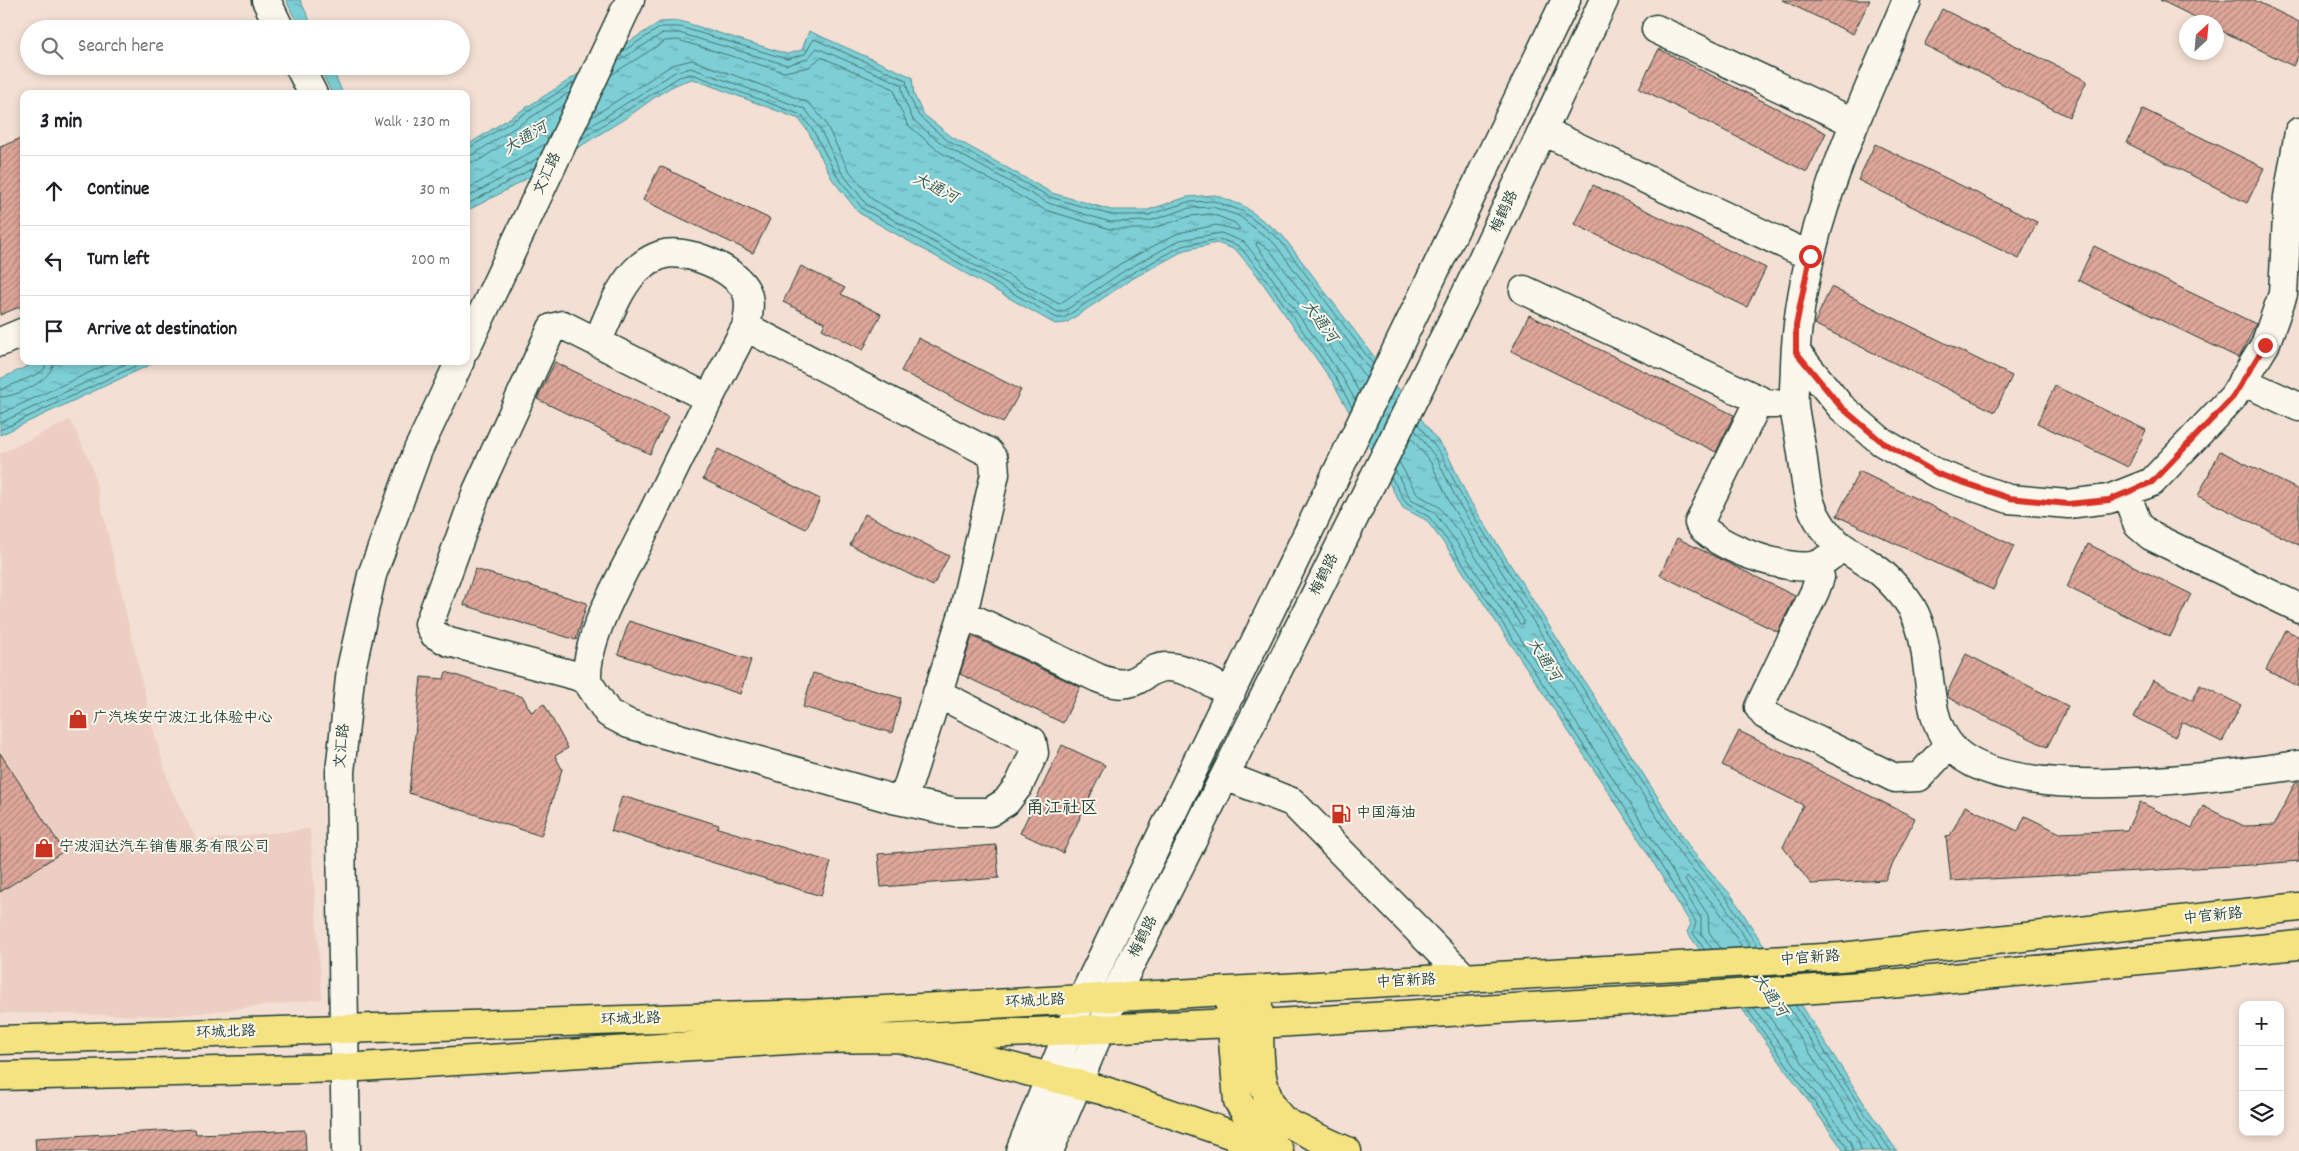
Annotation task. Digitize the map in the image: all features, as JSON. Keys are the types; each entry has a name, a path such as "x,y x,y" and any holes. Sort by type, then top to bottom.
{"main road":[{"name":"中官新路","path":"1229,991 1257,991 1841,957 2299,907"},
{"name":"中官新路","path":"1259,1024 1878,985 2299,946"},
{"name":"环城北路","path":"0,1040 812,1014 1229,991 1238,1100 1251,1122 1278,1151"},
{"path":"1257,991 1260,1062 1266,1096 1282,1119 1347,1151"},
{"name":"环城北路","path":"0,1076 344,1068 804,1039 898,1038 1259,1024"},
{"name":"环城北路","path":"898,1038 1105,1091 1278,1151"}],"street":[{"path":"266,0 276,20"},
{"name":"文汇路","path":"470,340 630,0"},
{"name":"梅鹤路","path":"1020,1151 1082,999 1356,438 1566,0"},
{"name":"梅鹤路","path":"1049,1151 1114,997 1422,383 1604,0"},
{"path":"1907,0 1838,164 1810,256 1796,326 1794,404 1813,512 1827,536 1843,548 1874,566 1907,600 1924,635 1937,718 1949,745 1973,764 2014,777 2060,783 2202,779 2299,765"},
{"path":"1656,29 1855,122"},
{"path":"303,75 310,90"},
{"path":"1543,131 1810,256"},
{"path":"1796,352 1841,407 1882,442 1938,474 2009,498 2068,504 2109,500 2152,482 2233,397 2265,345 2283,294 2291,284 2288,197 2299,132"},
{"path":"597,342 627,280 642,265 662,254 688,256 713,263 733,273 748,294 749,316 746,327 708,398 590,647 586,665 587,681 596,699 608,713 629,724 903,801 955,812 990,812 1006,802 1019,785 1034,753 1032,741 937,693"},
{"path":"1524,290 1768,404 1794,404"},
{"path":"587,681 577,676 448,642 434,634 429,624 476,490 552,328 563,325 708,398"},
{"path":"746,327 988,452 994,460 995,474 963,614 903,801"},
{"path":"0,342 20,334"},
{"name":"文汇路","path":"346,1151 340,772 351,668 372,575 418,450 458,365"},
{"path":"2242,381 2299,407"},
{"path":"1759,400 1699,523 1703,531 1749,556 1793,566 1816,565 1843,548"},
{"path":"2126,493 2138,525 2151,536 2299,608"},
{"path":"1816,565 1820,577 1815,591 1758,707 1765,715 1895,778 1919,777 1949,745"},
{"path":"963,614 1098,678 1115,684 1132,682 1148,671 1166,667 1182,670 1231,693"},
{"path":"1225,776 1292,802 1466,979"}],"shaded area":[{"name":"广汽埃安宁波江北体验中心","path":"70,420 92,466 153,729 170,787 197,841 310,829 322,999 172,1016 0,1013 0,454"}],"water":[{"path":"286,0 300,0 310,20 296,20"},
{"name":"大通河","path":"680,21 787,54 802,50 809,31 912,77 914,95 923,114 952,137 1052,193 1111,210 1148,210 1187,197 1215,195 1244,206 1282,235 1447,453 1468,498 1692,851 1732,896 1867,1108 1897,1151 1844,1151 1687,932 1691,924 1627,820 1446,546 1426,520 1403,508 1332,381 1257,275 1236,250 1217,243 1185,250 1130,280 1066,323 1055,324 859,213 832,179 809,133 799,119 693,79 665,91 545,168 470,209 470,143 660,22"},
{"path":"323,75 335,75 341,90 330,90"},
{"path":"30,365 149,365 0,435 0,379"}],"building":[{"path":"1782,0 1870,0 1853,34"},
{"path":"2160,0 2254,0 2299,22 2299,54 2293,66 2224,32 2224,15 2191,15"},
{"path":"1942,9 2087,81 2069,117 1924,45"},
{"path":"1659,49 1826,133 1807,172 1639,88"},
{"path":"2143,109 2264,168 2247,203 2127,143"},
{"path":"20,139 20,307 0,315 0,147"},
{"path":"1875,144 2037,222 2019,259 1858,180"},
{"path":"660,166 770,219 753,253 643,200"},
{"path":"1593,185 1766,268 1747,307 1574,224"},
{"path":"2094,246 2256,324 2239,358 2078,280"},
{"path":"801,266 845,288 841,294 881,314 863,350 822,329 825,323 783,302"},
{"path":"1831,287 2012,376 1995,412 1814,324"},
{"path":"1529,315 1734,415 1716,452 1511,351"},
{"path":"918,338 1021,390 1003,423 901,371"},
{"path":"555,362 668,417 650,454 537,399"},
{"path":"2055,386 2146,430 2128,467 2037,423"},
{"path":"718,449 820,499 806,529 703,479"},
{"path":"2220,451 2299,490 2299,545 2198,496"},
{"path":"1859,471 2014,546 1993,590 1837,516"},
{"path":"865,514 949,556 933,586 850,545"},
{"path":"1677,538 1795,596 1778,632 1660,575"},
{"path":"2088,544 2191,594 2170,637 2067,587"},
{"path":"475,569 587,603 576,640 464,605"},
{"path":"629,621 751,660 740,694 618,654"},
{"path":"2286,630 2299,637 2299,687 2266,670"},
{"path":"972,636 1080,687 1063,723 960,674"},
{"path":"1966,654 2068,706 2047,747 1947,697 1947,693"},
{"path":"446,672 523,697 531,712 544,704 568,748 555,756 562,769 541,836 409,793 421,677 444,679"},
{"path":"813,673 901,698 892,733 803,707"},
{"path":"2153,680 2193,700 2200,685 2241,705 2222,742 2182,722 2175,737 2134,717"},
{"path":"1739,731 1915,818 1885,880 1811,884 1783,847 1803,805 1722,765"},
{"path":"1062,745 1105,765 1063,853 1020,833"},
{"path":"0,753 64,851 0,892"},
{"path":"2296,781 2299,781 2299,861 1951,881 1946,837 1950,836 1965,806 2018,831 2025,816 2060,833 2127,830 2140,802 2192,828 2203,806 2244,826 2274,825"},
{"path":"622,796 719,825 718,828 831,862 821,896 611,831"},
{"path":"996,845 999,878 881,887 878,854"},
{"path":"195,1129 196,1134 305,1130 306,1151 36,1151 35,1138"}],"place":[{"name":"广汽埃安宁波江北体验中心","path":"78,719"},
{"name":"中国海油","path":"1341,814"},
{"name":"宁波润达汽车销售服务有限公司","path":"44,848"}],"district":[{"name":"甬江社区","path":"1062,809"}],"route":[{"path":"1810,256 1796,326 1796,352 1841,407 1882,442 1938,474 2009,498 2068,504 2109,500 2152,482 2233,397 2265,345"}]}
